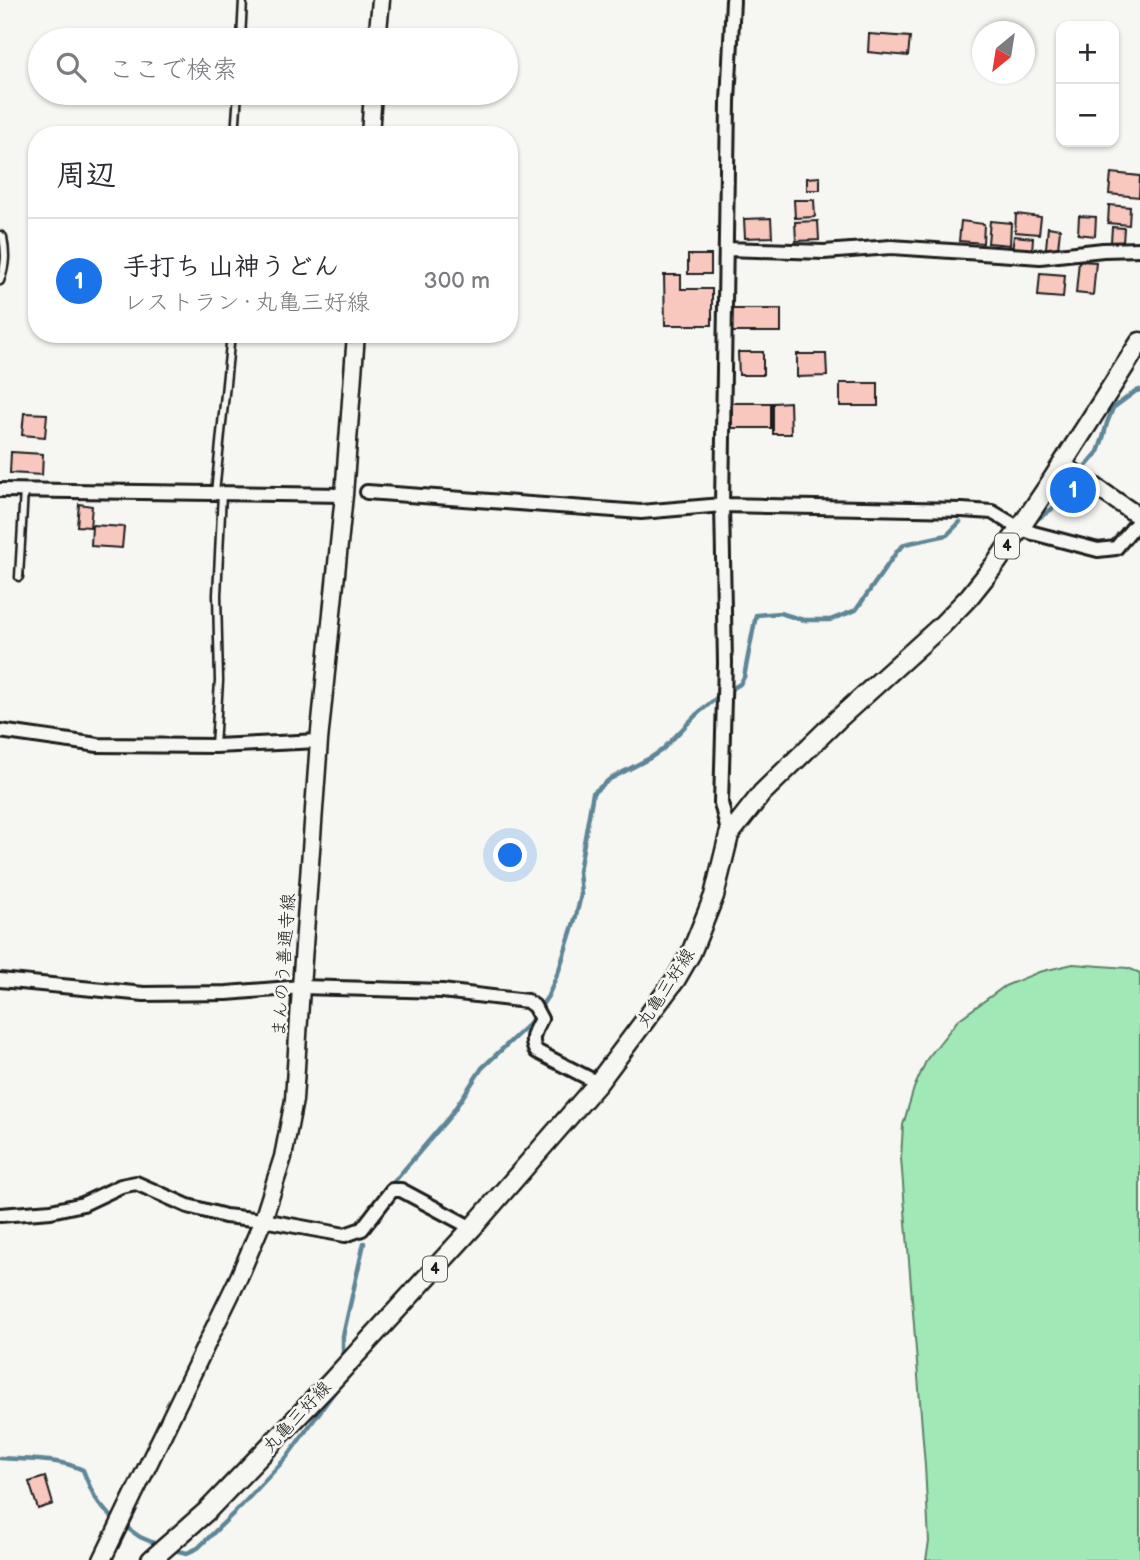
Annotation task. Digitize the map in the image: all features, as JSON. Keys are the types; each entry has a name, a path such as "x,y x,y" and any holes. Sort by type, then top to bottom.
{"main road":[{"path":"378,28 381,0"},
{"path":"371,126 372,105"},
{"name":"丸亀三好線","path":"151,1560 216,1502 329,1384 472,1228 598,1083 676,979 691,953 714,896 729,835 762,793 969,597 1066,467 1140,342"},
{"name":"まんのう善通寺線","path":"102,1560 239,1277 263,1220 283,1157 294,1100 319,741 344,495 355,343"},
{"path":"1066,467 1140,518"}],"street":[{"path":"729,835 721,803 725,682 722,505 733,0"},
{"path":"726,249 824,252 891,247 1040,257 1140,249"},
{"path":"0,490 344,495"},
{"path":"367,492 641,512 722,505 992,512 1019,528 1098,550 1116,548 1140,518"},
{"path":"0,731 98,745 215,746 319,741"},
{"path":"0,980 144,994 227,993 301,987 442,991 527,1001 534,1006 541,1019 532,1044 536,1051 598,1083"},
{"path":"0,1215 51,1212 83,1204 121,1186 136,1183 188,1206 225,1216 345,1235 362,1229 392,1190 401,1190 472,1228"}],"lane":[{"path":"242,28 243,0"},
{"path":"236,126 237,105"},
{"path":"0,235 3,237 6,253 0,281"},
{"path":"215,746 219,681 218,493 230,343"},
{"path":"19,577 24,490"}],"green space":[{"path":"1073,964 1128,968 1140,973 1140,1560 926,1560 929,1542 925,1466 901,1158 903,1125 914,1088 927,1059 958,1020 1005,986 1039,972"}],"building":[{"path":"869,34 910,37 908,56 868,52"},
{"path":"1111,173 1140,176 1139,197 1109,194"},
{"path":"820,177 820,190 807,190 807,178"},
{"path":"794,200 814,200 815,217 795,218"},
{"path":"1109,205 1130,207 1129,225 1108,223"},
{"path":"1016,214 1041,217 1039,234 1015,232"},
{"path":"1079,216 1096,217 1095,236 1078,234"},
{"path":"771,218 772,237 745,238 744,219"},
{"path":"818,221 819,240 796,241 795,222"},
{"path":"961,221 984,224 983,243 959,241"},
{"path":"990,221 1011,223 1010,245 988,243"},
{"path":"1048,227 1060,229 1058,249 1046,248"},
{"path":"1112,227 1124,228 1123,243 1111,242"},
{"path":"1014,236 1033,238 1032,252 1012,250"},
{"path":"688,255 711,255 711,274 688,274"},
{"path":"1079,261 1096,262 1093,295 1076,293"},
{"path":"1040,273 1065,275 1063,298 1038,296"},
{"path":"664,275 681,275 681,289 712,289 712,325 665,325"},
{"path":"728,309 781,309 781,332 728,332"},
{"path":"738,352 763,352 763,375 739,375"},
{"path":"797,354 826,354 827,376 797,377"},
{"path":"840,383 878,383 878,406 840,406"},
{"path":"790,402 791,434 773,434 773,403"},
{"path":"732,403 771,403 771,428 732,428"},
{"path":"24,413 47,414 45,437 22,435"},
{"path":"11,452 43,454 42,475 10,473"},
{"path":"1070,480 1083,487 1076,499 1063,492"},
{"path":"79,504 92,506 90,527 77,526"},
{"path":"92,525 124,527 122,548 91,546"},
{"path":"45,1477 53,1504 38,1509 29,1482"}],"waterway":[{"path":"1080,473 1098,452 1113,408 1140,390"},
{"path":"1032,523 1062,502 1069,490"},
{"path":"728,691 740,684 744,677 756,615 780,613 803,620 830,620 856,610 905,544 947,535 960,522"},
{"path":"393,1183 450,1116 482,1068 529,1024 548,996 559,970 581,895 579,871 593,793 610,779 662,750 720,695"},
{"path":"343,1359 343,1336 364,1243"},
{"path":"170,1549 187,1553 198,1548 286,1458 338,1387"},
{"path":"0,1458 53,1461 83,1470 95,1498 116,1520"},
{"path":"123,1525 140,1537 161,1546"}],"place":[{"name":"手打ち 山神うどん","path":"1073,490"}]}
